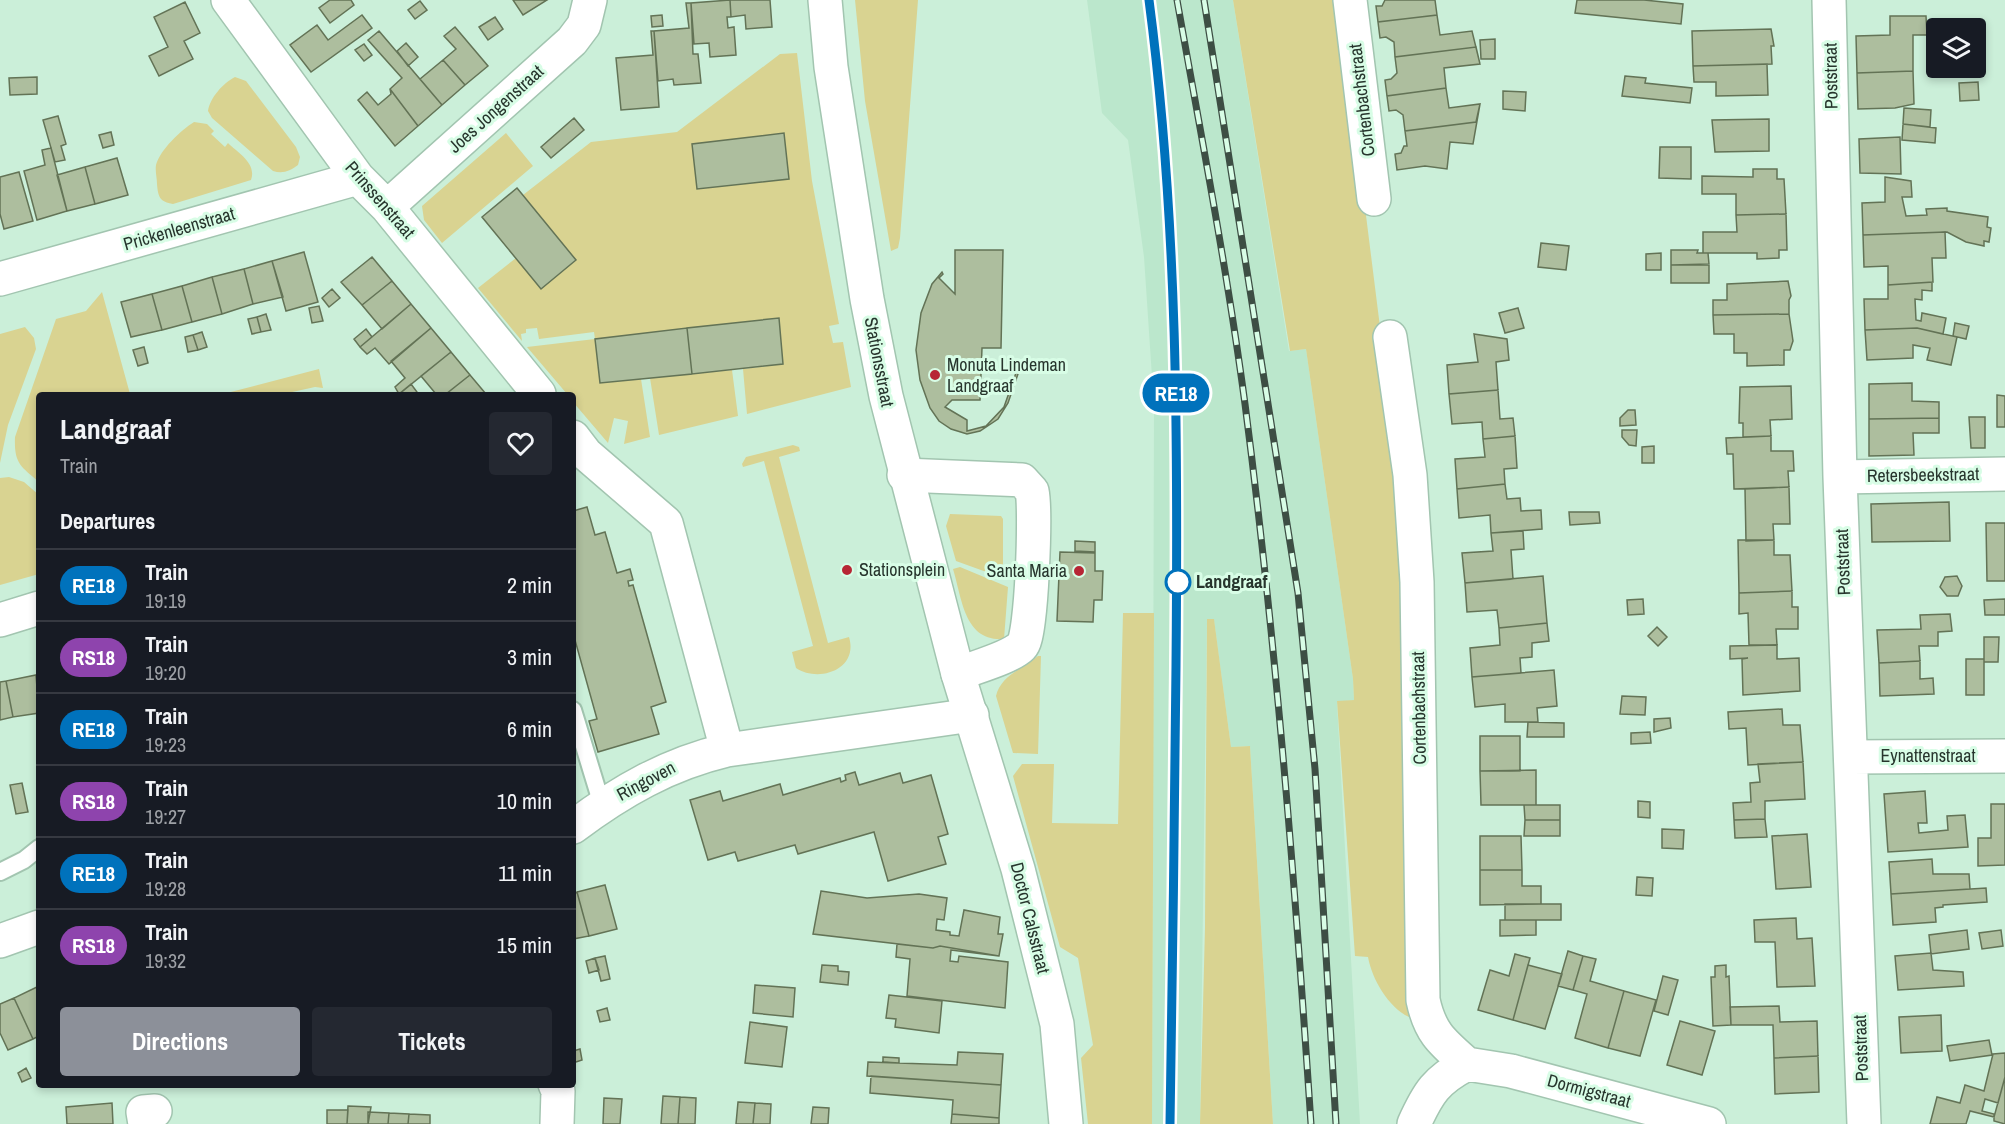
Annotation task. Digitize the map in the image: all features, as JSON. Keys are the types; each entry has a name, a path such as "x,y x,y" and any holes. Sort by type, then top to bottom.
{"street":[{"name":"Prinssenstraat","path":"228,0 358,178 387,207 537,392"},
{"name":"Joes Jongenstraat","path":"387,207 572,41 584,25 590,0"},
{"name":"Stationsstraat","path":"825,0 831,67 867,299 904,475 958,674 972,715"},
{"name":"Cortenbachstraat","path":"1350,0 1374,199"},
{"name":"Poststraat","path":"1829,0 1840,477 1864,1124"},
{"name":"Prickenleenstraat","path":"0,279 358,178"},
{"name":"Cortenbachstraat","path":"1390,337 1410,475 1417,582 1423,1000 1427,1021 1436,1036 1467,1064"},
{"path":"577,449 666,523 727,750 972,715"},
{"name":"Retersbeekstraat","path":"1840,477 2005,474"},
{"path":"904,475 1022,480 1032,491 1030,625 1027,639 1017,650 958,674"},
{"path":"0,620 36,609"},
{"name":"Doctor Calsstraat","path":"972,715 1018,869 1058,1024 1066,1124"},
{"name":"Ringoven","path":"576,825 602,805 653,774 691,759 727,750"},
{"name":"Eynattenstraat","path":"1851,757 2005,756"},
{"path":"1,939 36,928"},
{"path":"1414,1124 1427,1095 1444,1076 1467,1064"},
{"name":"Dormigstraat","path":"1467,1064 1511,1071 1709,1124"},
{"path":"557,1088 557,1124"}],"lane":[{"path":"576,720 602,805"},
{"path":"0,872 24,860 36,850"}],"shaded area":[{"path":"855,0 918,0 900,238 898,248 891,251 865,101"},
{"path":"1087,0 1233,0 1289,351 1306,349 1353,679 1354,700 1337,702 1360,1124 1273,1124 1250,746 1231,747 1214,620 1207,619 1200,1124 1152,1124 1154,407 1144,257 1128,140 1102,113"},
{"path":"1233,0 1339,0 1383,351 1403,582 1409,1017 1394,1006 1382,992 1368,957 1355,956 1337,701 1354,700 1353,679 1306,349 1290,351"},
{"path":"797,53 812,181 839,324 829,326 833,343 843,342 851,387 747,414 743,369 783,364 778,318 595,339 594,332 539,339 537,328 526,329 526,333 521,334 522,341 478,288 516,258 541,289 576,260 523,195 591,142 677,132 780,54","holes":["784,133 789,179 698,189 692,144"]},
{"path":"235,77 246,81 296,147 300,157 298,165 283,172 273,171 212,118 208,111 211,101 222,87"},
{"path":"194,122 207,124 214,131 211,134 225,147 228,143 246,159 251,168 251,180 173,204 169,203 159,196 156,165 172,141"},
{"path":"506,133 533,166 442,243 424,220 422,206"},
{"path":"102,292 129,392 36,392 36,480 17,458 15,437 56,319 86,311"},
{"path":"25,327 34,338 36,349 8,425 0,463 0,334"},
{"path":"595,339 600,383 641,379 650,437 624,444 628,421 614,418 608,443 576,406 576,392 565,392 527,347"},
{"path":"319,369 323,388 315,387 292,392 231,392"},
{"path":"732,370 738,416 659,435 650,378"},
{"path":"793,445 799,447 800,451 779,457 828,643 849,637 848,658 834,671 825,673 815,674 796,668 792,652 813,646 764,461 743,467 742,464 746,457"},
{"path":"9,477 24,482 36,492 36,575 0,585 0,478"},
{"path":"950,514 1001,516 1003,519 1003,578 956,561 946,526"},
{"path":"960,567 1008,587 1004,639 991,638 980,633 973,626 963,605 953,569"},
{"path":"1123,613 1154,613 1152,1124 1088,1124 1081,1058 1093,1045 1078,958 1060,947 1013,776 1022,764 1054,764 1052,823 1118,824"},
{"path":"1207,619 1214,619 1231,747 1250,746 1273,1124 1200,1124 1205,927"},
{"path":"1041,656 1038,754 1013,753 996,696 1008,678"}],"building":[{"path":"330,0 351,0 354,5 330,23 319,8"},
{"path":"513,0 547,0 523,15"},
{"path":"730,0 731,17 727,17 728,28 734,27 736,55 710,57 709,43 694,44 691,3"},
{"path":"730,0 770,0 772,27 746,29 745,15 731,17"},
{"path":"1385,0 1435,0 1437,15 1378,22 1376,6 1382,6"},
{"path":"1577,0 1644,0 1683,4 1681,24 1575,13"},
{"path":"420,1 427,10 415,19 408,10"},
{"path":"185,2 200,33 184,41 193,59 159,76 149,56 168,47 154,17"},
{"path":"686,3 691,3 693,54 698,54 701,83 674,85 673,79 658,81 654,31 689,28"},
{"path":"362,15 372,28 311,72 290,45 317,25 328,40"},
{"path":"662,15 663,26 652,27 651,16"},
{"path":"1437,15 1440,35 1472,31 1476,47 1395,57 1394,42 1386,37 1380,38 1378,22"},
{"path":"1890,16 1926,16 1926,35 1913,35 1913,71 1857,73 1856,36 1890,35"},
{"path":"495,17 503,29 488,40 479,27"},
{"path":"455,27 488,66 465,85 443,60 456,49 444,36"},
{"path":"1771,29 1774,46 1771,46 1772,64 1693,66 1692,31"},
{"path":"379,31 442,105 418,126 390,89 402,78 368,40"},
{"path":"651,31 654,31 659,107 621,110 616,58 653,55"},
{"path":"1495,39 1495,59 1481,59 1480,40"},
{"path":"406,43 418,57 408,66 397,51"},
{"path":"364,44 372,55 364,61 355,50"},
{"path":"1476,47 1480,64 1444,68 1446,88 1387,96 1385,80 1391,79 1397,73 1395,57"},
{"path":"443,60 465,85 442,105 420,79"},
{"path":"1767,64 1768,95 1716,96 1716,82 1694,82 1693,66"},
{"path":"1913,71 1914,104 1895,108 1858,109 1857,73"},
{"path":"1625,76 1646,78 1645,83 1692,88 1690,103 1622,96"},
{"path":"37,77 37,94 10,95 9,78"},
{"path":"1978,82 1979,100 1960,101 1959,83"},
{"path":"1446,88 1449,108 1480,104 1476,122 1405,131 1403,115 1396,110 1389,111 1387,96"},
{"path":"390,89 418,126 395,146 358,100 367,92 378,105 391,94"},
{"path":"1503,91 1526,92 1525,111 1503,109"},
{"path":"1480,104 1473,144 1450,142 1447,169 1425,166 1397,170 1395,154 1401,153 1404,146 1407,146 1405,131 1476,122"},
{"path":"1904,108 1931,110 1930,127 1903,124"},
{"path":"58,116 66,144 61,146 65,160 55,162 43,120"},
{"path":"574,118 584,130 551,158 541,147"},
{"path":"1769,119 1769,151 1715,152 1712,120"},
{"path":"1903,124 1936,128 1935,143 1902,140"},
{"path":"111,132 114,145 103,148 99,135"},
{"path":"784,133 789,179 697,189 692,144"},
{"path":"1900,137 1901,174 1860,173 1859,139"},
{"path":"1660,147 1691,147 1691,179 1659,178"},
{"path":"51,148 67,211 37,220 24,171 45,165 42,150"},
{"path":"117,158 128,195 95,204 85,167"},
{"path":"85,167 95,204 67,211 57,175"},
{"path":"1753,169 1777,169 1777,179 1784,179 1786,214 1736,215 1736,194 1702,194 1702,176 1753,177"},
{"path":"19,172 33,221 4,229 0,214 0,177"},
{"path":"1885,177 1911,181 1912,197 1902,197 1906,216 1927,215 1926,209 1947,208 1947,211 1988,217 1987,227 1991,228 1989,242 1984,241 1984,246 1966,242 1947,232 1863,235 1862,203 1885,202"},
{"path":"517,188 576,260 541,289 482,217"},
{"path":"1786,214 1787,250 1779,250 1779,258 1757,259 1757,253 1703,253 1703,232 1737,232 1736,215"},
{"path":"1945,232 1946,258 1932,258 1933,282 1888,285 1888,266 1864,267 1863,235"},
{"path":"1541,243 1569,246 1566,270 1538,267"},
{"path":"955,250 1003,250 1001,348 982,348 980,400 952,400 945,407 967,420 967,431 986,426 1004,407 1017,370 1019,371 1008,403 998,419 980,431 967,434 951,429 939,421 930,408 920,380 916,350 921,313 932,284 942,272 939,278 955,294"},
{"path":"1671,250 1698,250 1697,253 1708,253 1709,264 1671,265"},
{"path":"304,252 318,302 286,311 272,261"},
{"path":"1661,253 1661,270 1646,270 1646,254"},
{"path":"372,257 392,281 362,305 341,282"},
{"path":"272,261 283,297 253,304 244,269"},
{"path":"1671,265 1709,265 1709,283 1671,283"},
{"path":"244,269 253,304 222,314 212,277"},
{"path":"212,277 222,314 192,322 182,286"},
{"path":"392,281 411,304 382,329 362,305"},
{"path":"1788,281 1791,296 1789,314 1713,315 1713,300 1727,300 1727,284"},
{"path":"1932,282 1932,291 1922,290 1922,300 1915,299 1916,320 1921,321 1922,313 1946,318 1943,334 1917,328 1865,330 1864,299 1888,299 1888,285"},
{"path":"182,286 192,322 162,330 152,294"},
{"path":"332,289 340,298 329,307 322,298"},
{"path":"152,294 162,330 131,337 121,302"},
{"path":"411,304 431,328 389,364 375,348 367,354 360,347"},
{"path":"319,306 323,321 312,323 309,308"},
{"path":"1518,308 1524,328 1505,333 1499,313"},
{"path":"266,314 271,330 261,332 257,317"},
{"path":"1789,314 1793,341 1790,350 1784,350 1784,365 1747,366 1747,353 1734,353 1734,334 1714,334 1713,315"},
{"path":"257,317 261,332 252,334 248,319"},
{"path":"779,318 783,364 692,374 687,328"},
{"path":"1955,323 1969,326 1966,339 1953,336"},
{"path":"431,328 451,352 401,392 398,392 395,387 405,378 391,361"},
{"path":"687,328 692,374 600,383 595,339"},
{"path":"1917,328 1957,337 1951,365 1927,360 1930,348 1913,345 1913,358 1867,360 1865,330"},
{"path":"366,329 372,337 360,347 354,339"},
{"path":"202,332 207,347 198,350 193,335"},
{"path":"1474,334 1507,339 1509,360 1496,362 1498,390 1449,394 1447,365 1478,362"},
{"path":"193,335 198,350 188,352 185,337"},
{"path":"144,347 148,363 138,366 133,350"},
{"path":"451,352 470,375 449,392 434,392 421,376"},
{"path":"470,375 484,392 449,392"},
{"path":"1912,383 1912,401 1939,402 1939,418 1869,419 1869,384"},
{"path":"411,384 417,392 401,392"},
{"path":"1791,386 1792,419 1770,420 1771,436 1743,437 1743,423 1739,423 1740,387"},
{"path":"1498,390 1500,419 1513,418 1515,436 1483,439 1482,422 1452,424 1449,394"},
{"path":"1997,395 2005,396 2005,427 1997,427"},
{"path":"1628,410 1635,410 1636,425 1620,426 1620,418"},
{"path":"1969,417 1985,417 1985,448 1971,448"},
{"path":"1939,418 1939,433 1913,433 1914,455 1869,456 1869,419"},
{"path":"1622,430 1637,430 1636,446 1629,445 1622,437"},
{"path":"1515,436 1517,468 1504,469 1505,484 1457,489 1455,459 1485,457 1483,439"},
{"path":"1771,436 1771,451 1793,451 1794,471 1788,471 1789,487 1734,489 1733,454 1727,454 1726,438"},
{"path":"1654,446 1654,463 1642,463 1642,447"},
{"path":"1505,484 1507,499 1520,498 1521,511 1541,510 1542,529 1491,533 1490,515 1459,518 1457,489"},
{"path":"1789,487 1790,524 1773,524 1774,540 1746,541 1745,489"},
{"path":"1949,502 1950,541 1872,542 1871,504"},
{"path":"587,507 595,535 605,532 617,573 630,569 633,580 628,581 629,586 633,585 666,702 651,707 659,734 598,752 589,721 597,719 576,644 576,510"},
{"path":"1569,512 1599,512 1600,523 1570,525"},
{"path":"1986,523 2005,523 2005,581 1987,581"},
{"path":"1523,531 1524,549 1511,550 1513,579 1465,583 1462,553 1493,551 1491,533"},
{"path":"1738,540 1774,540 1774,555 1790,555 1792,591 1739,593"},
{"path":"1075,541 1095,542 1095,552 1075,551"},
{"path":"1060,552 1095,553 1095,571 1103,571 1102,600 1094,600 1093,622 1057,621"},
{"path":"1543,576 1547,623 1499,628 1497,610 1467,612 1465,583"},
{"path":"1957,576 1962,586 1958,596 1947,596 1940,587 1945,577"},
{"path":"1792,591 1792,607 1798,607 1798,629 1776,629 1777,645 1749,645 1748,613 1739,614 1739,593"},
{"path":"1643,599 1644,614 1628,615 1627,600"},
{"path":"2005,599 2005,615 1985,615 1984,600"},
{"path":"1950,614 1952,631 1938,632 1938,646 1919,646 1920,661 1879,663 1877,630 1921,629 1920,615"},
{"path":"1547,623 1549,641 1532,643 1532,657 1520,658 1521,673 1472,677 1470,648 1500,645 1499,628"},
{"path":"1657,627 1667,637 1658,646 1648,636"},
{"path":"1984,637 1999,637 1998,662 1984,662"},
{"path":"1777,645 1777,659 1799,658 1800,691 1743,695 1742,659 1748,658 1730,659 1730,646"},
{"path":"1966,659 1984,659 1984,695 1966,695"},
{"path":"1920,661 1920,679 1933,678 1934,694 1880,696 1879,663"},
{"path":"1554,670 1557,706 1537,708 1538,722 1505,722 1505,704 1475,707 1472,677"},
{"path":"36,675 36,713 13,717 6,681"},
{"path":"6,681 13,717 0,720 0,682"},
{"path":"1622,696 1646,697 1645,715 1620,714"},
{"path":"1782,709 1783,725 1800,725 1803,762 1748,765 1746,728 1729,729 1728,712"},
{"path":"1670,718 1671,728 1654,732 1654,719"},
{"path":"1528,722 1564,723 1564,737 1527,737"},
{"path":"1650,732 1651,743 1631,744 1631,733"},
{"path":"1480,736 1520,736 1520,771 1480,771"},
{"path":"1803,762 1805,799 1765,801 1765,819 1734,820 1733,803 1751,802 1750,783 1760,782 1758,764"},
{"path":"1536,770 1536,805 1481,805 1480,771"},
{"path":"855,772 859,785 900,773 903,783 931,775 948,834 938,837 946,864 888,881 874,832 798,854 795,845 738,861 735,852 708,860 690,800 720,791 723,801 780,784 783,795 840,778 841,782 846,780 845,775"},
{"path":"22,783 28,812 16,814 10,785"},
{"path":"1925,791 1927,823 1918,823 1919,833 1948,830 1947,816 1965,815 1968,847 1888,852 1884,794"},
{"path":"1638,801 1650,802 1650,818 1638,817"},
{"path":"1991,804 2005,804 2005,865 1978,866 1978,838 1991,838"},
{"path":"1524,805 1560,805 1560,820 1525,820"},
{"path":"1765,819 1767,837 1735,838 1734,820"},
{"path":"1525,820 1560,820 1560,836 1524,836"},
{"path":"1662,829 1684,830 1683,849 1662,848"},
{"path":"1807,834 1811,887 1776,889 1772,836"},
{"path":"1480,836 1521,836 1522,870 1480,870"},
{"path":"1932,859 1933,874 1969,874 1970,889 1891,894 1889,862"},
{"path":"1480,870 1522,870 1522,886 1541,886 1541,904 1480,905"},
{"path":"1637,877 1653,878 1652,896 1636,895"},
{"path":"605,885 617,929 589,936 577,892"},
{"path":"1986,888 1987,902 1943,905 1943,907 1935,908 1936,922 1893,925 1891,894"},
{"path":"821,891 867,898 919,894 947,898 944,920 937,919 936,930 950,932 950,935 959,936 964,910 1000,917 998,934 1003,934 999,956 940,946 933,948 813,934"},
{"path":"576,892 589,936 576,938"},
{"path":"1505,904 1561,904 1561,920 1505,920"},
{"path":"1796,918 1797,939 1812,938 1815,986 1777,987 1775,942 1755,942 1754,920"},
{"path":"1500,920 1536,920 1536,935 1500,936"},
{"path":"1967,930 1969,949 1931,954 1929,935"},
{"path":"2001,930 2003,946 1982,949 1979,933"},
{"path":"897,944 933,948 940,946 999,956 951,950 950,961 958,962 959,956 1008,962 1005,1008 907,996 910,959 896,957"},
{"path":"1568,951 1583,956 1573,990 1558,986"},
{"path":"1931,953 1933,970 1963,972 1964,986 1898,990 1895,956"},
{"path":"1515,954 1530,958 1513,1020 1478,1010 1490,970 1509,976"},
{"path":"605,956 610,979 601,981 595,958"},
{"path":"1583,956 1596,959 1590,981 1624,991 1608,1048 1575,1038 1587,994 1573,990"},
{"path":"595,958 599,970 589,973 586,961"},
{"path":"822,965 838,966 838,971 849,972 848,985 820,982"},
{"path":"1528,965 1562,974 1545,1029 1513,1020"},
{"path":"1726,965 1726,977 1729,976 1731,1025 1713,1026 1711,977 1715,977 1715,966"},
{"path":"1663,976 1678,980 1668,1015 1654,1011"},
{"path":"755,985 795,988 793,1017 753,1013"},
{"path":"36,987 36,1038 33,1039 14,998"},
{"path":"1624,991 1656,1000 1640,1056 1608,1048"},
{"path":"889,995 942,1001 939,1033 895,1027 896,1019 886,1018"},
{"path":"14,998 33,1039 8,1050 0,1033 0,1004"},
{"path":"1779,1006 1780,1022 1817,1021 1818,1056 1774,1058 1773,1025 1731,1025 1730,1007"},
{"path":"607,1008 610,1020 600,1022 597,1011"},
{"path":"1941,1015 1942,1051 1901,1053 1899,1017"},
{"path":"1680,1021 1715,1031 1702,1075 1667,1065"},
{"path":"750,1022 787,1027 782,1067 745,1063"},
{"path":"1989,1040 1992,1055 1950,1061 1947,1046"},
{"path":"580,1049 582,1060 576,1062 576,1050"},
{"path":"958,1052 1003,1054 1001,1085 867,1076 868,1062 957,1065"},
{"path":"2005,1053 2005,1077 1998,1103 1985,1099 1982,1111 1994,1114 1994,1117 1970,1111 1966,1124 1930,1124 1937,1097 1960,1103 1965,1085 1984,1091 1993,1054"},
{"path":"1818,1056 1819,1092 1775,1094 1774,1058"},
{"path":"883,1057 899,1058 899,1063 883,1062"},
{"path":"26,1068 31,1078 22,1082 18,1073"},
{"path":"871,1076 1001,1085 999,1118 952,1114 953,1100 870,1093"},
{"path":"2005,1077 2005,1124 1994,1121 1994,1117"},
{"path":"663,1096 680,1097 678,1124 661,1124"},
{"path":"680,1097 696,1098 695,1124 678,1124"},
{"path":"604,1098 622,1099 620,1124 603,1124"},
{"path":"738,1102 755,1103 753,1124 736,1124"},
{"path":"112,1103 113,1124 67,1124 66,1107"},
{"path":"755,1103 771,1104 770,1124 753,1124"},
{"path":"348,1106 371,1107 368,1124 347,1124"},
{"path":"813,1107 829,1108 828,1124 811,1124"},
{"path":"327,1110 348,1110 347,1124 327,1124"},
{"path":"368,1112 389,1113 388,1124 368,1124"},
{"path":"389,1113 409,1114 408,1124 388,1124"},
{"path":"409,1114 430,1115 430,1124 408,1124"},
{"path":"952,1114 999,1118 999,1124 951,1124"}],"railway":[{"path":"1149,0 1164,140 1174,280 1178,420 1178,702 1170,1124"},
{"path":"1177,0 1230,303 1256,494 1284,763 1311,1124"},
{"path":"1204,0 1298,593 1315,769 1336,1124"}],"train":[{"name":"RE18","path":"1149,0 1157,55 1173,270 1177,456 1178,600 1170,1124"}],"place":[{"name":"Monuta Lindeman Landgraaf","path":"935,375"},
{"name":"Stationsplein","path":"847,570"},
{"name":"Santa Maria","path":"1079,571"},
{"name":"Landgraaf","path":"1178,582"}]}
